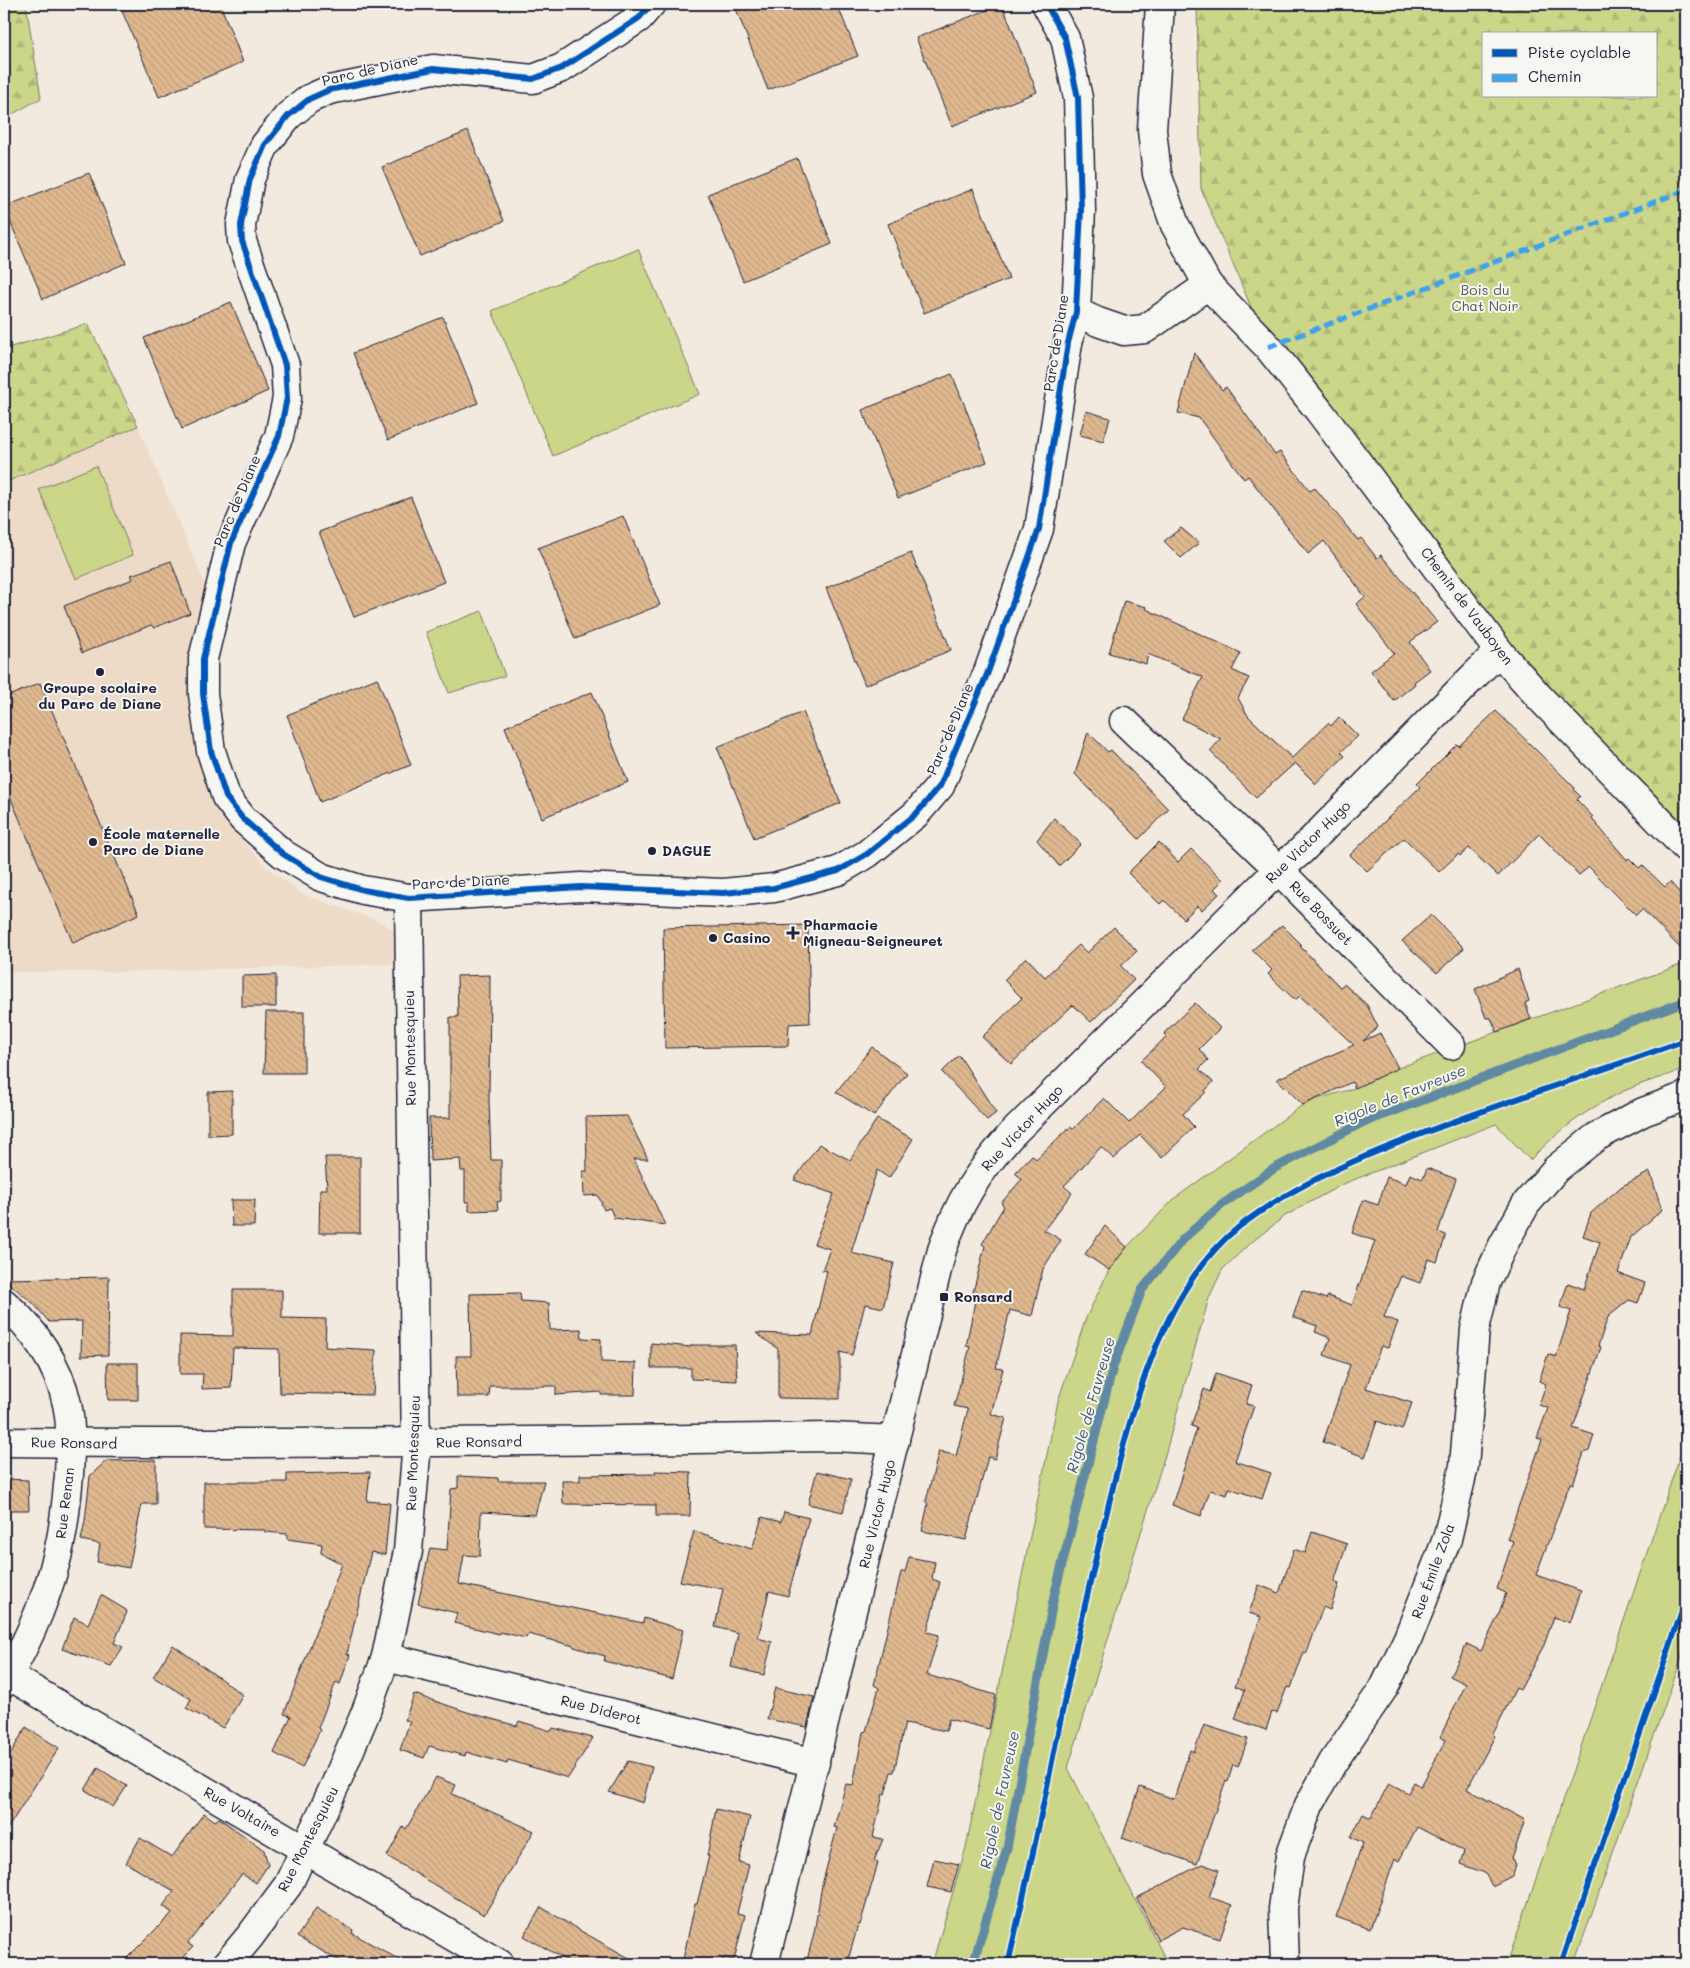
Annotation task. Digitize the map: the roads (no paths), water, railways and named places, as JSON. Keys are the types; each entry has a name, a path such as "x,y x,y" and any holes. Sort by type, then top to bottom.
{"street":[{"name":"Parc de Diane","path":"651,4 639,18 562,68 533,79 433,69 329,90 309,99 288,116 265,145 250,179 241,225 242,242 285,365 287,398 278,436 231,543 203,659 203,694 211,751 226,797 243,819 283,854 321,877 363,890 409,898 582,887 723,893 774,888 838,871 867,854 916,814 940,786 988,672 1039,529 1068,343 1076,312 1081,210 1078,98 1066,38 1046,4"},
{"name":"Chemin de Vauboyen","path":"1160,4 1152,130 1157,174 1175,225 1208,285 1268,347 1320,412 1501,654 1541,699 1686,848"},
{"name":"Parc de Diane","path":"1076,312 1124,331 1146,329 1208,285"},
{"name":"Rue Victor Hugo","path":"764,1964 942,1250 953,1219 970,1186 990,1158 1011,1135 1278,870 1301,851 1490,660 1501,654"},
{"name":"Rue Bossuet","path":"1124,721 1278,870 1451,1045"},
{"name":"Rue Montesquieu","path":"227,1964 288,1885 365,1714 386,1658 408,1551 416,1464 409,898"},
{"name":"Rue Émile Zola","path":"1285,1964 1283,1910 1290,1856 1309,1805 1333,1762 1385,1686 1408,1638 1447,1539 1464,1466 1475,1329 1486,1282 1503,1245 1526,1204 1556,1169 1596,1137 1643,1112 1686,1096"},
{"name":"Rue Renan","path":"4,1303 26,1324 50,1358 67,1402 71,1443 67,1501 61,1541 41,1606 6,1679"},
{"name":"Rue Ronsard","path":"4,1442 415,1443 832,1437 895,1440"},
{"name":"Rue Diderot","path":"386,1658 814,1763"},
{"name":"Rue Voltaire","path":"6,1679 305,1849 500,1964"}],"waterway":[{"name":"Rigole de Favreuse","path":"973,1964 1007,1848 1054,1596 1113,1367 1142,1290 1182,1240 1220,1206 1275,1168 1360,1124 1686,1001"}],"place":[{"name":"Groupe scolaire du Parc de Diane","path":"100,672"},
{"name":"École maternelle Parc de Diane","path":"93,842"},
{"name":"DAGUE","path":"652,851"},
{"name":"Pharmacie Migneau-Seigneuret","path":"793,933"},
{"name":"Casino","path":"713,938"},
{"name":"Ronsard","path":"944,1297"}],"park label":[{"name":"Bois du Chat Noir","path":"1485,298"}]}
